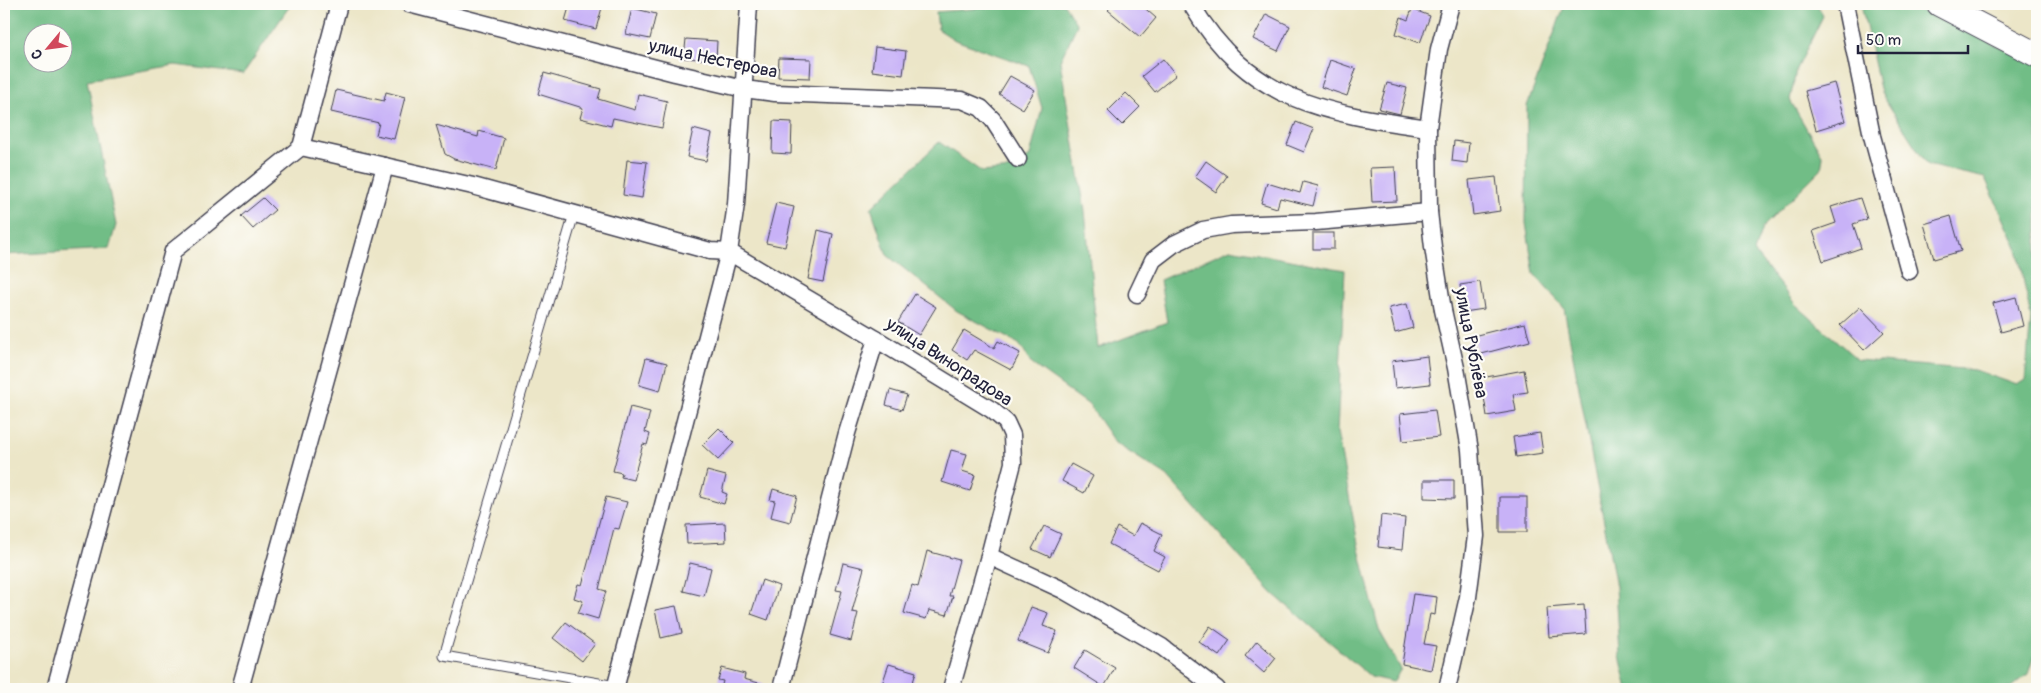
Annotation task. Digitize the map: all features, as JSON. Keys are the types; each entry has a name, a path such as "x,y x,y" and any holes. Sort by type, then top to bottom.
{"street":[{"path":"55,689 173,251 301,146 339,4"},
{"name":"улица Нестерова","path":"408,4 675,74 744,89 776,93 962,100 981,108 993,120 1018,159"},
{"path":"619,688 729,252 736,204 749,4"},
{"path":"1191,4 1202,22 1228,54 1255,78 1283,93 1314,106 1374,120 1428,128"},
{"name":"улица Рублёва","path":"1447,689 1468,596 1476,536 1470,450 1456,368 1443,310 1433,247 1430,212 1428,128 1439,49 1451,4"},
{"path":"1845,4 1872,136 1909,271"},
{"path":"1939,4 2037,54"},
{"path":"301,146 473,186 710,251 729,252"},
{"path":"240,689 385,166"},
{"path":"1137,294 1153,260 1174,244 1202,230 1231,225 1316,222 1430,212"},
{"name":"улица Виноградова","path":"729,252 992,410 1006,422 1012,435 1013,462 989,556 950,689"},
{"path":"781,689 847,433 876,339"},
{"path":"989,556 1063,590 1162,647 1217,689"}],"lane":[{"path":"574,214 444,656 619,688"}],"green space":[{"path":"4,4 291,4 243,74 175,65 87,80 116,225 109,249 4,255"},
{"path":"1029,4 1064,4 1077,25 1060,61 1085,211 1098,348 1167,322 1160,280 1230,249 1345,270 1337,432 1359,549 1379,630 1401,669 1393,682 1371,677 1272,593 1167,476 1115,443 1089,405 1032,364 1019,344 957,311 887,255 871,208 939,142 982,172 1012,169 1030,156 1042,108 1029,66 955,40 938,29 936,12"},
{"path":"1565,4 1817,4 1823,16 1796,71 1790,100 1823,157 1821,169 1762,228 1754,252 1795,304 1858,360 1975,370 2017,385 2025,380 2031,318 2017,248 1985,178 1927,165 1881,93 1861,4 1906,4 2037,64 2037,646 2028,674 2010,689 1628,689 1620,656 1616,587 1564,308 1534,274 1526,223 1527,106"}],"building":[{"path":"570,4 603,4 596,29 565,21"},
{"path":"1114,4 1140,4 1156,18 1140,37 1108,10"},
{"path":"632,8 656,14 650,39 626,34"},
{"path":"1412,9 1430,16 1420,43 1396,34 1401,17 1408,20"},
{"path":"1266,14 1290,26 1278,51 1253,39"},
{"path":"686,39 717,41 716,60 684,58"},
{"path":"875,47 906,51 903,75 872,71"},
{"path":"779,58 811,59 810,78 778,77"},
{"path":"1163,59 1176,75 1155,92 1142,76"},
{"path":"1330,60 1356,69 1347,96 1321,87"},
{"path":"544,73 601,89 598,99 635,110 638,94 667,101 662,128 613,118 611,126 580,118 583,108 538,94"},
{"path":"1010,76 1035,90 1023,109 999,94"},
{"path":"1387,83 1407,88 1400,114 1379,109"},
{"path":"1834,83 1845,121 1816,130 1805,91"},
{"path":"336,90 384,101 386,92 405,97 394,139 376,135 379,123 331,112"},
{"path":"1126,93 1140,107 1122,125 1108,111"},
{"path":"773,121 792,122 791,154 772,153"},
{"path":"1296,122 1314,129 1304,152 1287,145"},
{"path":"436,125 478,137 479,131 504,138 496,170 454,159 445,154"},
{"path":"693,129 712,134 706,161 687,157"},
{"path":"1454,141 1469,143 1467,163 1452,161"},
{"path":"627,160 647,162 642,198 623,195"},
{"path":"1206,161 1227,176 1216,192 1195,177"},
{"path":"1395,167 1397,201 1372,202 1370,168"},
{"path":"1496,177 1500,211 1473,215 1469,180"},
{"path":"1303,182 1318,186 1313,206 1280,198 1277,208 1261,203 1267,183 1300,193"},
{"path":"263,198 275,210 253,229 241,216"},
{"path":"1860,198 1867,219 1853,224 1861,248 1823,261 1813,231 1836,223 1831,207"},
{"path":"776,203 794,207 785,247 766,243"},
{"path":"1951,216 1961,251 1934,259 1924,224"},
{"path":"818,230 833,234 823,282 808,279"},
{"path":"1313,233 1334,233 1334,249 1313,249"},
{"path":"1480,282 1484,309 1464,312 1460,285"},
{"path":"915,294 936,307 919,335 898,322"},
{"path":"2016,297 2023,326 2001,332 1993,303"},
{"path":"1407,304 1413,328 1395,333 1389,308"},
{"path":"1860,307 1884,332 1864,350 1840,325"},
{"path":"1525,323 1530,341 1478,355 1473,336"},
{"path":"964,330 994,348 998,341 1020,353 1011,370 974,350 967,360 952,350"},
{"path":"1427,356 1430,384 1395,388 1392,361"},
{"path":"646,358 667,363 660,391 639,385"},
{"path":"1524,370 1528,392 1513,394 1516,411 1487,416 1481,378"},
{"path":"890,390 907,395 902,410 886,405"},
{"path":"630,407 650,412 645,432 650,434 647,445 643,444 633,480 621,477 622,473 613,471"},
{"path":"1435,410 1439,437 1403,441 1400,414"},
{"path":"719,428 734,443 718,460 702,445"},
{"path":"1540,433 1543,453 1516,457 1513,437"},
{"path":"951,450 967,454 962,471 975,475 970,491 942,482"},
{"path":"1071,464 1093,476 1084,493 1062,481"},
{"path":"707,471 726,476 722,492 727,494 724,504 700,497"},
{"path":"1424,480 1454,480 1454,499 1424,498"},
{"path":"773,489 797,496 790,522 771,517 775,501 770,500"},
{"path":"606,497 627,502 619,529 614,528 599,589 606,591 598,619 578,613 583,601 574,598 578,584 582,585"},
{"path":"1500,497 1527,497 1527,532 1500,532"},
{"path":"1381,515 1405,518 1402,550 1378,547"},
{"path":"725,523 726,542 687,544 686,525"},
{"path":"1140,523 1162,534 1154,551 1165,557 1158,570 1109,544 1117,527 1133,536"},
{"path":"1044,526 1061,534 1050,557 1032,549"},
{"path":"927,551 959,560 949,596 953,596 947,615 929,610 926,619 904,613 912,585 918,587"},
{"path":"690,563 711,568 704,596 683,591"},
{"path":"843,563 864,568 852,612 858,613 851,641 830,635 842,591 836,590"},
{"path":"762,580 779,586 768,620 751,614"},
{"path":"1413,594 1437,597 1435,615 1430,614 1424,644 1436,646 1431,670 1402,664"},
{"path":"1584,605 1586,634 1549,637 1547,608"},
{"path":"676,606 682,633 661,638 655,610"},
{"path":"1031,607 1048,613 1043,626 1057,631 1048,653 1018,641"},
{"path":"566,622 595,644 582,661 553,638"},
{"path":"1210,626 1230,640 1219,656 1199,642"},
{"path":"1257,641 1276,658 1264,673 1245,656"},
{"path":"1085,650 1115,668 1104,687 1074,668"},
{"path":"889,664 916,672 911,689 898,689 882,684"},
{"path":"722,668 745,674 744,679 766,685 766,689 721,689 723,681 718,680"}]}
